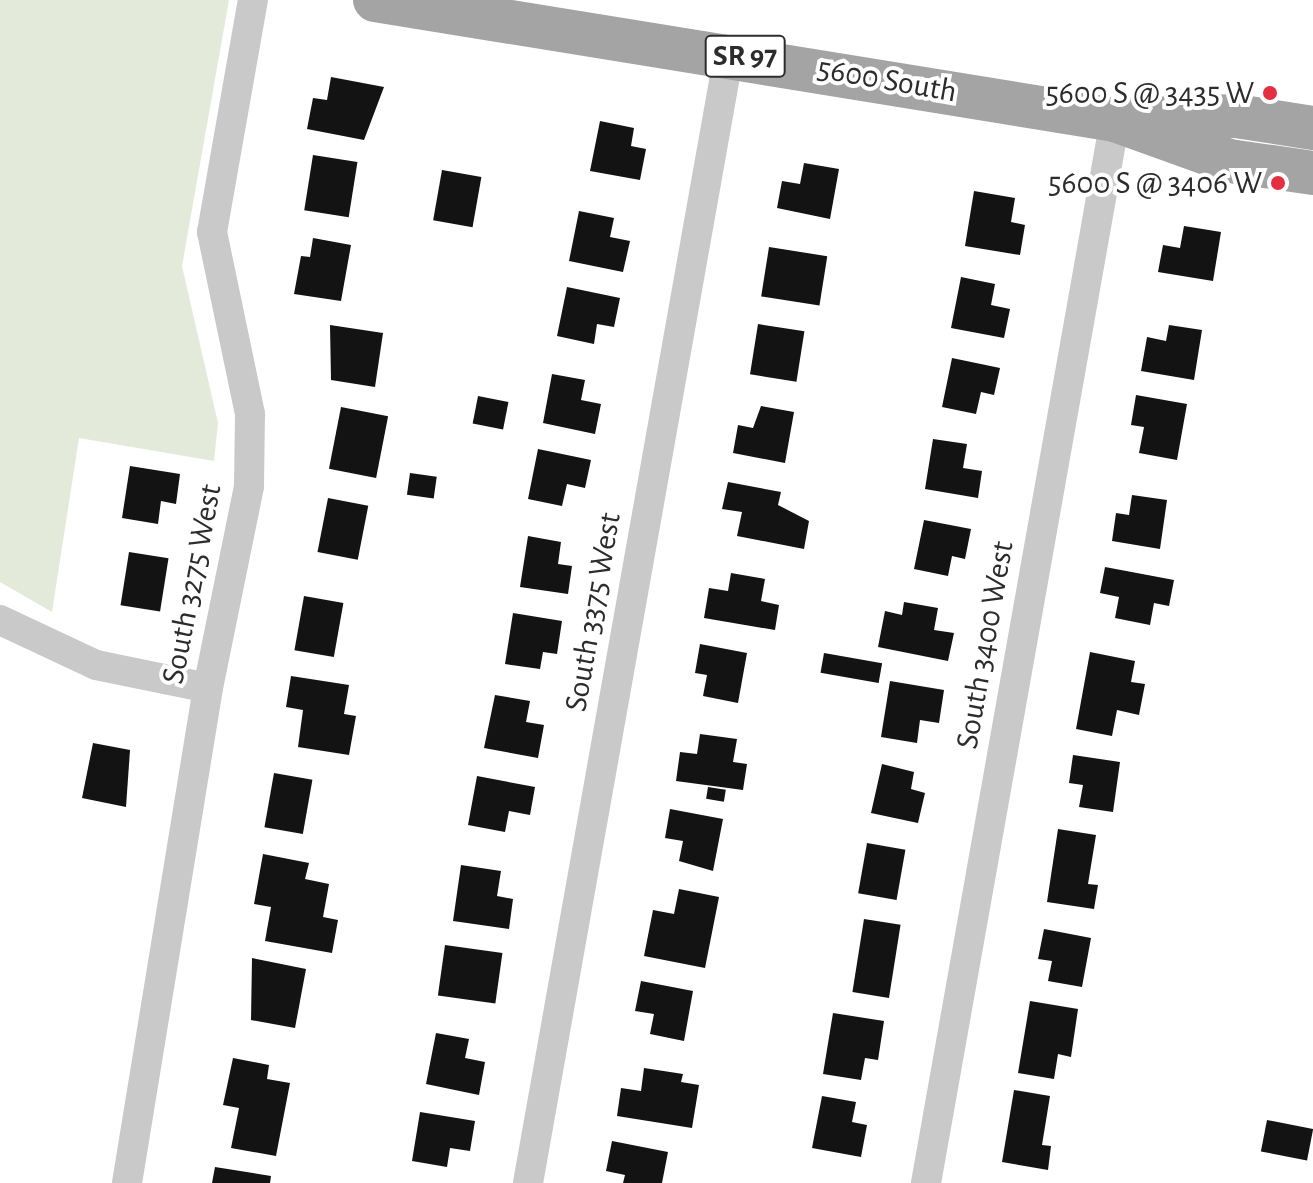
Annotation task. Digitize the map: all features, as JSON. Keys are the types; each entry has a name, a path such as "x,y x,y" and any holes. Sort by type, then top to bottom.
{"main road":[{"name":"5600 South","path":"375,0 729,53 1115,120 1229,161 1313,173"},
{"name":"5600 South","path":"1115,120 1236,116 1313,128"}],"street":[{"name":"South 3275 West","path":"127,1183 208,688 249,486 250,414 212,232 253,0"},
{"name":"South 3375 West","path":"528,1183 729,53"},
{"name":"South 3400 West","path":"926,1183 1115,120"},
{"path":"0,620 96,665 208,688"}],"green space":[{"path":"0,0 229,0 182,266 218,423 214,461 79,438 52,612 0,582"}],"building":[{"path":"331,77 384,87 364,140 307,129 313,98 327,100"},
{"path":"600,121 634,128 631,146 646,149 640,180 590,171"},
{"path":"313,155 357,162 349,217 304,210"},
{"path":"804,163 839,169 830,219 777,208 782,181 800,184"},
{"path":"442,170 481,177 473,227 433,220"},
{"path":"974,191 1015,198 1011,222 1025,225 1020,255 965,246"},
{"path":"579,211 614,218 610,237 630,241 623,272 569,261"},
{"path":"1184,226 1221,232 1213,281 1158,272 1163,245 1180,248"},
{"path":"313,238 351,245 341,301 294,294 301,256 310,257"},
{"path":"769,247 827,256 819,306 761,296"},
{"path":"961,277 995,284 991,305 1010,309 1004,338 951,328"},
{"path":"567,287 620,298 614,327 597,324 594,344 557,336"},
{"path":"758,324 804,331 796,382 750,374"},
{"path":"330,325 383,333 375,387 331,380"},
{"path":"1169,325 1202,330 1194,380 1141,371 1147,337 1166,341"},
{"path":"952,358 1000,368 994,395 981,392 976,414 942,407"},
{"path":"552,374 585,380 581,400 601,404 595,434 543,423"},
{"path":"1136,395 1187,404 1177,460 1139,453 1144,427 1131,425"},
{"path":"478,396 508,402 503,429 473,423"},
{"path":"761,406 794,412 785,463 733,453 738,425 753,428"},
{"path":"341,407 388,416 376,478 329,469"},
{"path":"933,439 967,444 963,468 982,471 978,498 925,489"},
{"path":"538,449 591,460 585,488 567,484 562,506 528,499"},
{"path":"130,466 180,474 176,504 161,501 158,524 122,518"},
{"path":"410,473 437,477 434,499 407,495"},
{"path":"728,482 781,492 778,505 809,521 804,549 737,536 742,512 722,509"},
{"path":"1132,495 1167,500 1160,549 1112,541 1116,513 1129,515"},
{"path":"328,498 368,506 358,560 318,552"},
{"path":"924,520 971,529 965,559 952,556 948,576 914,569"},
{"path":"528,536 561,542 558,564 572,566 568,594 520,587"},
{"path":"129,552 169,558 160,612 121,605"},
{"path":"1105,567 1174,580 1169,606 1154,603 1150,625 1115,618 1119,597 1100,593"},
{"path":"731,573 765,579 761,601 779,605 775,630 704,618 709,588 728,591"},
{"path":"304,596 343,603 334,657 294,650"},
{"path":"904,602 938,608 934,630 954,633 948,661 878,647 885,611 902,615"},
{"path":"513,613 562,621 557,654 543,652 540,669 505,664"},
{"path":"700,644 747,653 738,703 703,696 707,675 695,673"},
{"path":"1090,652 1135,661 1131,682 1145,684 1139,715 1117,710 1112,736 1076,729"},
{"path":"824,653 882,663 879,683 821,673"},
{"path":"291,676 349,685 344,714 356,716 349,755 298,747 303,710 286,707"},
{"path":"890,681 944,690 939,723 920,720 917,743 881,737"},
{"path":"495,695 530,701 526,722 544,725 538,758 484,748"},
{"path":"700,734 737,739 733,762 747,764 743,790 676,781 680,752 697,754"},
{"path":"93,743 130,750 126,807 82,798"},
{"path":"1073,755 1120,762 1113,812 1079,807 1083,785 1069,783"},
{"path":"882,764 914,772 911,789 925,793 918,823 871,813"},
{"path":"274,773 312,780 303,834 264,827"},
{"path":"477,776 535,787 530,815 509,811 505,832 468,825"},
{"path":"708,787 726,790 724,802 706,799"},
{"path":"670,809 723,819 713,871 679,861 683,841 665,838"},
{"path":"1058,829 1096,835 1088,884 1098,885 1094,909 1047,902"},
{"path":"867,843 905,850 897,900 858,893"},
{"path":"263,854 309,863 305,879 329,884 323,917 338,920 332,953 265,941 271,907 254,904"},
{"path":"461,865 501,871 497,896 513,899 509,929 453,921"},
{"path":"679,889 719,897 705,968 644,956 653,910 674,914"},
{"path":"864,919 901,925 889,998 852,992"},
{"path":"1044,929 1091,938 1082,987 1048,981 1052,961 1038,959"},
{"path":"445,945 502,953 495,1004 438,996"},
{"path":"252,958 306,969 295,1028 251,1020"},
{"path":"641,981 693,991 684,1041 650,1034 654,1014 635,1011"},
{"path":"1030,1001 1078,1009 1071,1057 1058,1054 1054,1079 1018,1073"},
{"path":"833,1013 884,1021 878,1060 865,1058 861,1080 823,1074"},
{"path":"436,1033 469,1039 465,1058 485,1062 479,1095 426,1084"},
{"path":"233,1058 269,1065 267,1079 290,1083 276,1156 231,1148 239,1108 223,1105"},
{"path":"644,1068 683,1074 681,1082 699,1085 692,1128 617,1116 621,1088 641,1091"},
{"path":"1014,1090 1050,1096 1042,1145 1051,1146 1048,1170 1002,1162"},
{"path":"822,1096 856,1102 852,1122 867,1125 861,1157 812,1148"},
{"path":"420,1112 475,1121 470,1151 450,1148 447,1167 412,1161"},
{"path":"1267,1120 1313,1129 1307,1160 1261,1151"},
{"path":"612,1141 668,1152 662,1183 623,1183 625,1175 606,1171"},
{"path":"215,1167 271,1176 270,1183 212,1183"}],"place":[{"name":"5600 S @ 3435 W","path":"1270,93"},
{"name":"5600 S @ 3406 W","path":"1278,183"}]}
